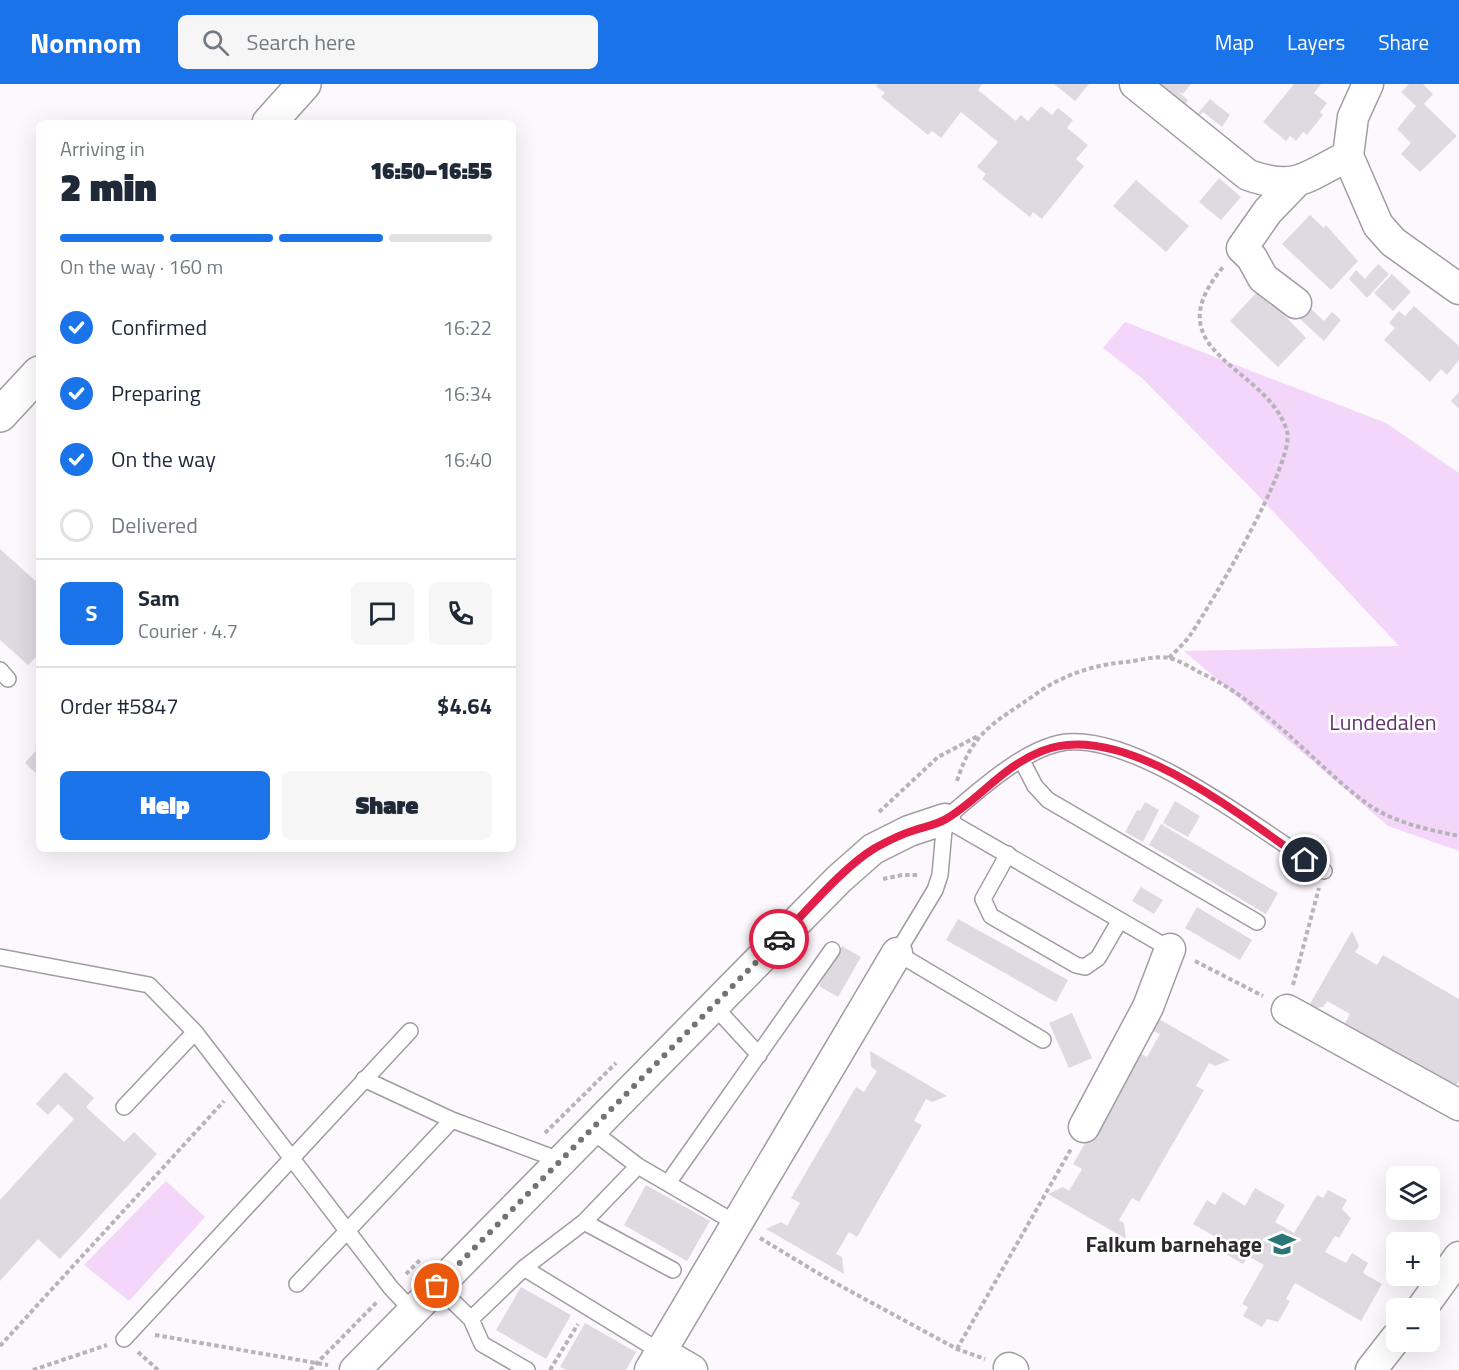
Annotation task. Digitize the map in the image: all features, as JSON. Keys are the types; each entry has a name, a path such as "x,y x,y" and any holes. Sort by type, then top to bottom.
{"street":[{"path":"272,120 304,84"},
{"path":"1135,84 1248,175 1282,184 1296,183"},
{"path":"1368,84 1353,117 1348,156 1378,225 1393,242 1459,289"},
{"path":"1296,303 1263,278 1252,258 1242,248 1268,211 1296,183 1348,156"},
{"path":"0,415 36,376"},
{"path":"361,1368 437,1286 839,879 873,849 909,831 945,819"},
{"path":"1084,1127 1148,1007 1170,949"},
{"path":"692,1370 656,1361 710,1268 739,1225 897,953"},
{"path":"1287,1010 1459,1105"},
{"path":"1429,1298 1459,1257"},
{"path":"1371,1370 1386,1351"}],"lane":[{"path":"1042,1040 897,953 935,890 940,875 945,819 1002,772 1067,742 1123,750 1179,776 1323,871"},
{"path":"1022,761 1035,786 1048,800 1257,922"},
{"path":"945,819 1170,949"},
{"path":"1008,854 983,898 991,916 1076,965 1085,967 1098,958 1120,920"},
{"path":"668,1183 832,950"},
{"path":"0,957 150,984 195,1032 350,1230 391,1288 413,1311"},
{"path":"714,1006 759,1055"},
{"path":"124,1339 410,1031"},
{"path":"124,1107 195,1032"},
{"path":"364,1079 452,1120 562,1161"},
{"path":"297,1284 452,1120"},
{"path":"592,1131 638,1166 739,1225"},
{"path":"471,1319 524,1268 584,1222 638,1166"},
{"path":"584,1222 673,1270"},
{"path":"524,1268 588,1308 656,1361"},
{"path":"437,1286 471,1319 482,1344 527,1370"}],"path":[{"path":"1169,658 1191,634 1233,561 1269,494 1287,447 1288,433 1280,415 1210,344 1199,316 1202,297 1208,285 1242,248"},
{"path":"945,819 964,758 978,736 1042,689 1079,671 1102,664 1169,658 1226,684 1270,717 1363,801 1380,812 1426,829 1459,836"},
{"path":"1170,949 1287,1010 1323,871"},
{"path":"839,879 859,890 902,875 940,875"},
{"path":"0,1346 237,1087"},
{"path":"957,1349 1084,1127"},
{"path":"739,1225 826,1278 957,1349 1011,1369"},
{"path":"550,1370 588,1308"},
{"path":"33,1370 124,1339 147,1334 361,1368"},
{"path":"124,1339 158,1370"}],"green space":[{"name":"Lundedalen","path":"1125,322 1386,423 1459,473 1459,851 1388,826 1184,651 1399,646 1253,490 1143,379 1103,348"},
{"path":"166,1181 205,1217 129,1301 84,1265"}],"building":[{"path":"878,84 982,84 978,90 1016,121 1021,115 1028,121 1041,106 1052,115 1058,108 1073,120 1067,128 1088,145 1076,159 1084,166 1042,219 1033,212 1030,217 982,179 986,174 977,167 998,142 961,112 941,138 932,131 928,135 881,97 885,93 876,86"},
{"path":"1054,84 1089,84 1075,101"},
{"path":"1156,84 1191,84 1183,94 1176,90 1188,100 1186,104 1198,113 1210,99 1230,115 1222,127 1203,112 1198,117"},
{"path":"1294,84 1321,84 1314,93 1327,103 1320,112 1323,115 1307,135 1303,132 1296,141 1290,136 1286,141 1263,122"},
{"path":"1409,84 1423,84 1433,94 1424,104 1457,136 1420,172 1401,154 1411,143 1397,129 1416,106 1401,92"},
{"path":"1219,178 1241,197 1221,220 1199,202"},
{"path":"1136,180 1189,226 1166,252 1113,206"},
{"path":"1310,215 1324,228 1326,225 1358,261 1331,290 1282,244"},
{"path":"1378,264 1389,274 1367,298 1349,279 1356,270 1365,279"},
{"path":"1392,274 1411,292 1393,311 1374,293"},
{"path":"1257,292 1271,305 1273,303 1306,338 1278,367 1230,321"},
{"path":"1414,306 1459,346 1459,360 1447,375 1441,369 1430,382 1384,340 1395,328 1389,323 1399,311 1405,316"},
{"path":"1310,308 1324,321 1332,312 1341,320 1324,341 1300,319"},
{"path":"1459,392 1459,409 1451,401"},
{"path":"0,549 36,581 36,657 28,665 0,640"},
{"path":"36,750 36,773 25,763"},
{"path":"1175,801 1200,816 1188,837 1163,823"},
{"path":"1145,802 1159,810 1143,842 1125,832 1137,810 1140,811"},
{"path":"1161,824 1278,893 1266,914 1149,845"},
{"path":"1141,887 1163,900 1154,914 1132,901"},
{"path":"1197,907 1252,940 1240,960 1185,928"},
{"path":"958,919 1068,980 1056,1002 946,940"},
{"path":"1352,931 1359,946 1355,952 1377,965 1383,955 1459,999 1459,1081 1455,1087 1345,1023 1350,1014 1327,1001 1323,1007 1307,1009"},
{"path":"842,946 861,957 838,997 819,986"},
{"path":"1072,1013 1092,1058 1069,1068 1049,1023"},
{"path":"1152,1015 1230,1060 1215,1066 1209,1063 1196,1086 1204,1090 1139,1202 1132,1198 1119,1220 1124,1223 1126,1239 1048,1194 1063,1187 1069,1191 1082,1169 1073,1164 1138,1052 1147,1057 1160,1034 1153,1031"},
{"path":"870,1051 947,1096 932,1102 926,1099 914,1121 922,1125 857,1237 849,1232 836,1254 842,1257 844,1274 766,1229 781,1222 787,1226 800,1203 791,1198 856,1087 864,1092 877,1071 871,1067"},
{"path":"65,1072 94,1098 86,1107 124,1142 134,1132 157,1154 60,1259 38,1239 0,1281 0,1200 74,1119 58,1104 48,1115 36,1104"},
{"path":"646,1185 710,1221 687,1261 624,1225"},
{"path":"1255,1188 1285,1205 1275,1222 1294,1233 1317,1195 1323,1198 1328,1190 1347,1200 1342,1209 1351,1218 1339,1238 1335,1236 1325,1252 1346,1263 1352,1253 1368,1263 1363,1273 1382,1284 1361,1321 1295,1283 1286,1299 1290,1301 1278,1322 1267,1319 1262,1327 1243,1316 1248,1307 1242,1304 1264,1265 1248,1256 1243,1264 1214,1247 1219,1239 1193,1224 1207,1200 1215,1205 1223,1192 1245,1206"},
{"path":"521,1287 571,1315 546,1359 496,1330"},
{"path":"585,1323 636,1352 626,1370 566,1370 560,1367"}],"way so far":[{"path":"437,1286 779,939"}],"place":[{"name":"Falkum barnehage","path":"1282,1244"}],"route":[{"path":"779,939 839,879 873,849 909,831 945,819 1002,772 1041,751 1067,742 1095,744 1123,750 1179,776 1305,860"}]}
